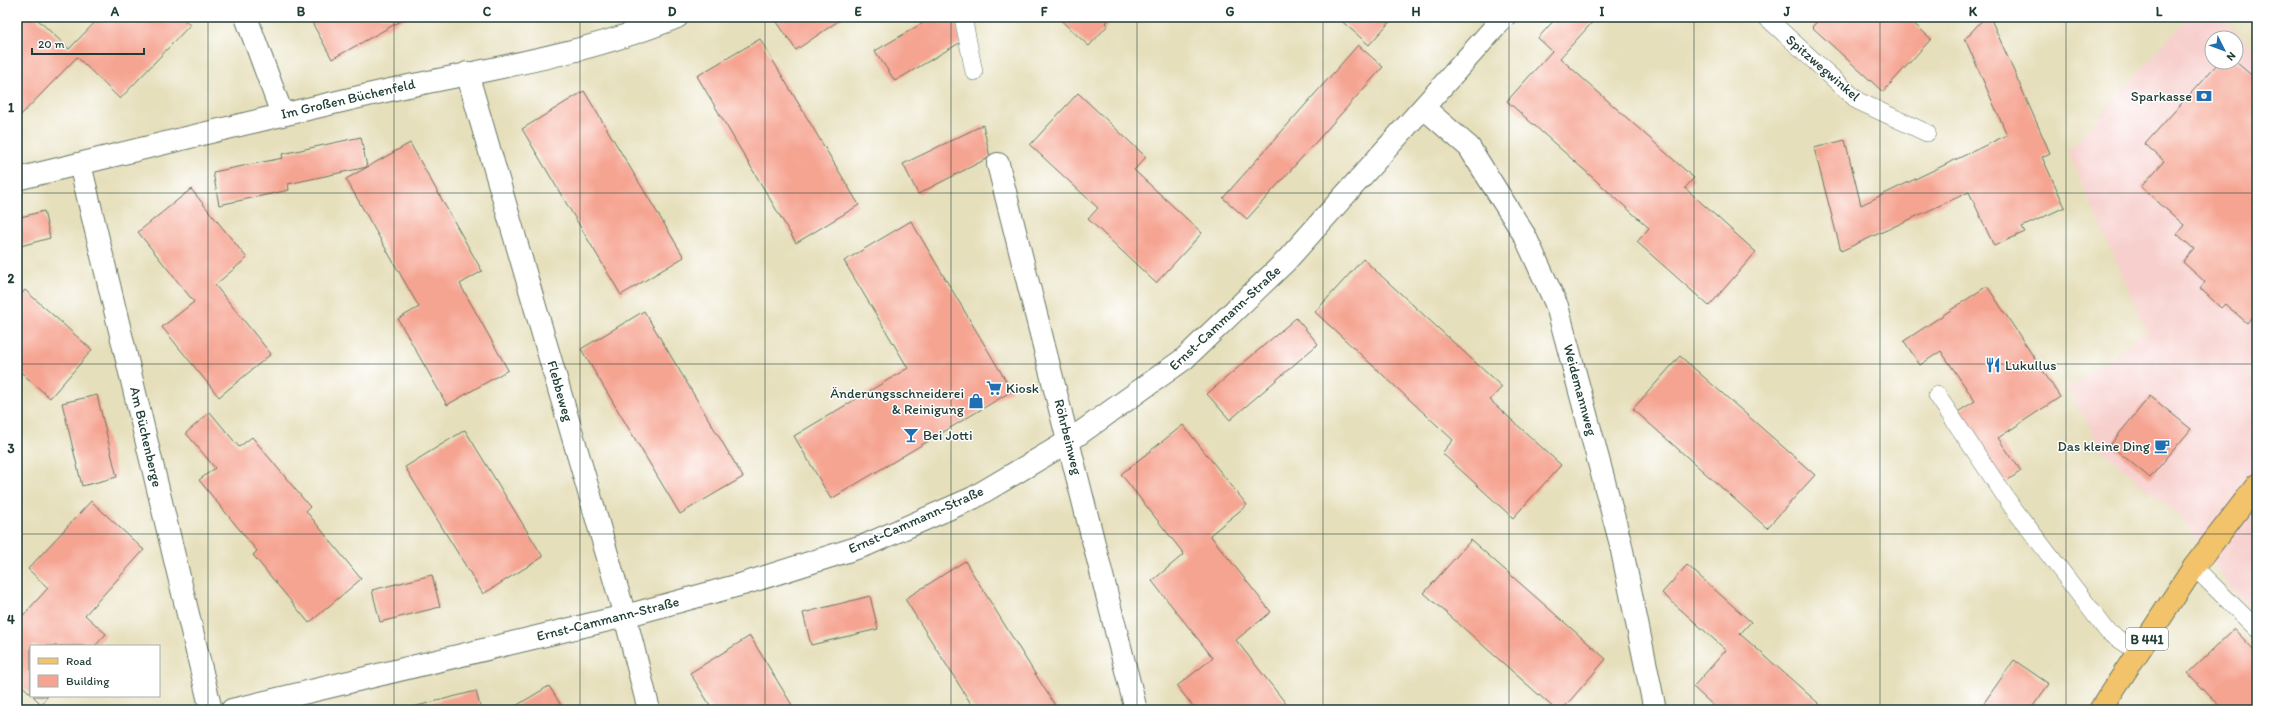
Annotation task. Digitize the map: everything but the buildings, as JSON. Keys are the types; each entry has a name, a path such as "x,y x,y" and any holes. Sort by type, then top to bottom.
{"main road":[{"name":"B 441","path":"2100,710 2194,567 2257,485"}],"street":[{"path":"246,17 282,114"},
{"name":"Im Großen Büchenfeld","path":"17,179 282,114 468,73 543,59 643,31 677,17"},
{"name":"Ernst-Cammann-Straße","path":"232,710 625,616 743,584 866,545 973,498 1069,441 1184,359 1286,261 1504,17"},
{"name":"Flebbeweg","path":"468,73 625,616 649,710"},
{"name":"Weidemannweg","path":"1424,108 1469,147 1526,236 1557,306 1620,541 1655,710"},
{"name":"Am Büchenberge","path":"80,164 211,710"},
{"name":"Röhrbeinweg","path":"998,164 1136,710"}],"lane":[{"path":"963,17 974,72"},
{"name":"Spitzwegwinkel","path":"1766,17 1858,101 1927,133"},
{"path":"1938,395 2011,505 2108,632 2138,652"},
{"path":"2194,567 2257,630"}],"shaded area":[{"path":"2188,17 2220,17 2234,30 2204,30 2204,70 2244,70 2244,39 2257,51 2257,614 2230,587 2182,518 2102,450 2068,389 2147,331 2068,152"}],"place":[{"name":"Sparkasse","path":"2204,96"},
{"name":"Lukullus","path":"1993,365"},
{"name":"Kiosk","path":"994,388"},
{"name":"Änderungsschneiderei & Reinigung","path":"976,401"},
{"name":"Bei Jotti","path":"911,435"},
{"name":"Das kleine Ding","path":"2162,446"}]}
